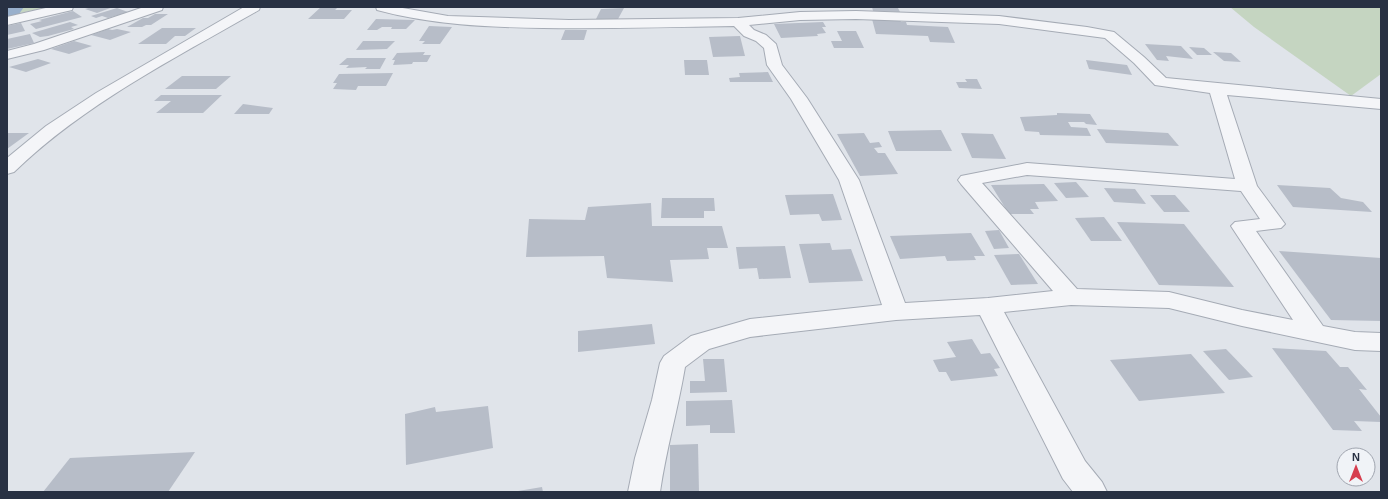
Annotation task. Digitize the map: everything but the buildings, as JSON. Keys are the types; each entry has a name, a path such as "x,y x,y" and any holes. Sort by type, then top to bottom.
{"street":[{"path":"7,21 67,7"},
{"path":"9,55 39,47 157,7"},
{"path":"8,165 55,127 89,104 142,71 254,7"},
{"path":"382,7 408,14 448,20 506,24 738,22 800,16 856,15 999,20 1088,30 1109,36 1139,60 1161,82 1217,89 1381,104"},
{"path":"986,7 999,20"},
{"path":"738,22 749,33 761,38 771,47 775,65 799,98 849,180 896,312"},
{"path":"1217,89 1247,186 1274,224 1242,226 1314,332"},
{"path":"1072,297 968,180 1027,169 1247,186"},
{"path":"644,492 650,458 666,400 673,364 700,342 750,328 896,312 988,306 1072,297 1169,300 1242,318 1355,341 1381,342"},
{"path":"988,306 1074,470 1091,492"}],"green space":[{"path":"7,7 48,7 7,16"},
{"path":"1230,7 1381,7 1381,74 1351,96 1254,27"}]}
